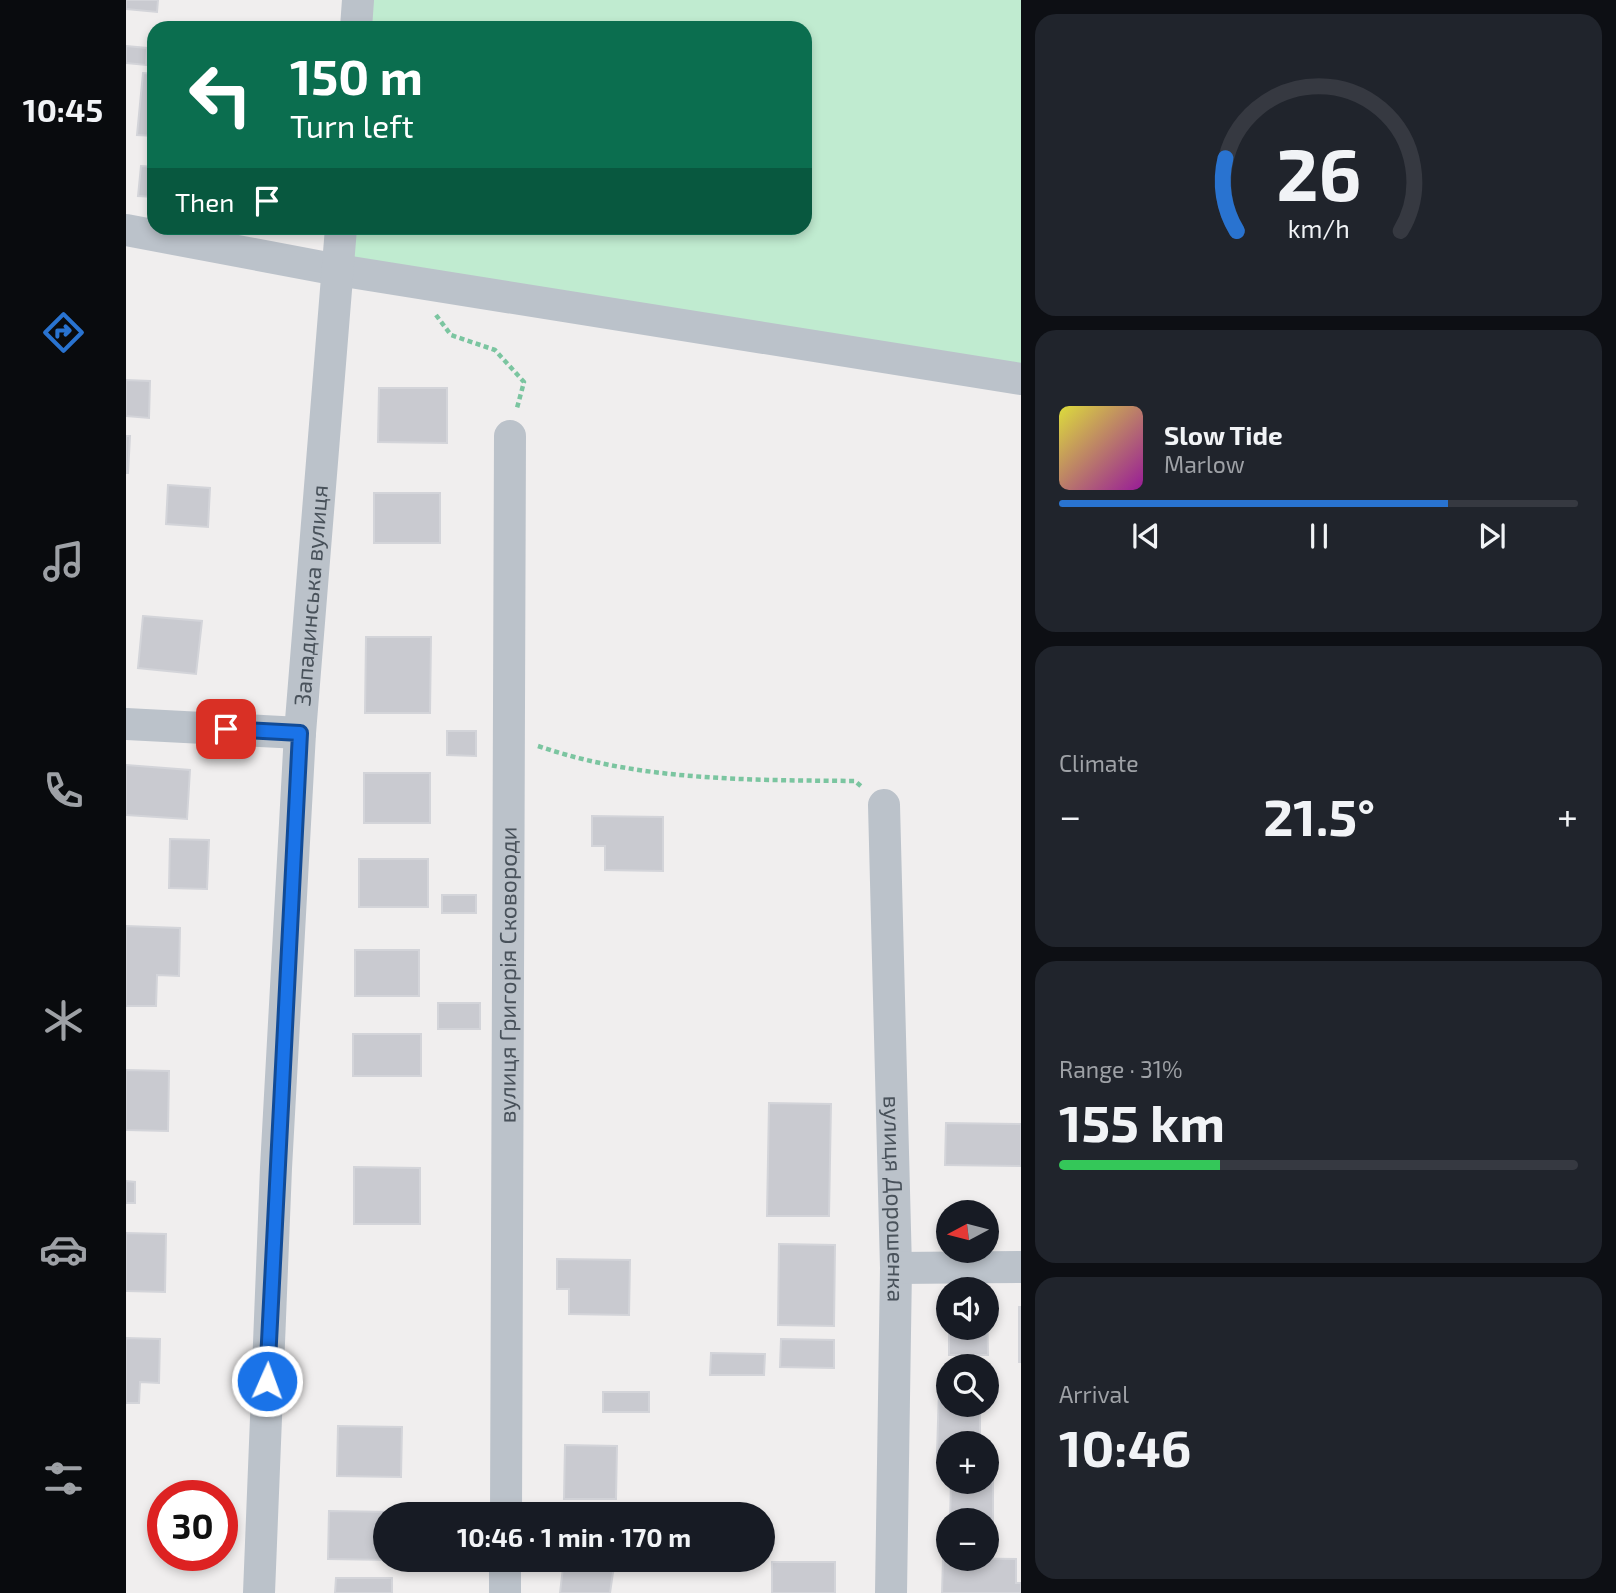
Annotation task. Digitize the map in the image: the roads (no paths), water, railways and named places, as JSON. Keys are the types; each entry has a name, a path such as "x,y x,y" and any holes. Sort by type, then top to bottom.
{"street":[{"path":"356,21 358,0"},
{"path":"126,230 147,234"},
{"path":"152,235 338,270 1021,379"},
{"name":"Западинська вулиця","path":"259,1593 276,1168 300,733 340,235"},
{"name":"вулиця Григорія Сковороди","path":"506,1502 510,436"},
{"path":"126,724 300,733"},
{"name":"вулиця Дорошенка","path":"884,805 896,1268 891,1593"},
{"path":"896,1268 1021,1267"},
{"path":"505,1572 505,1593"}]}
